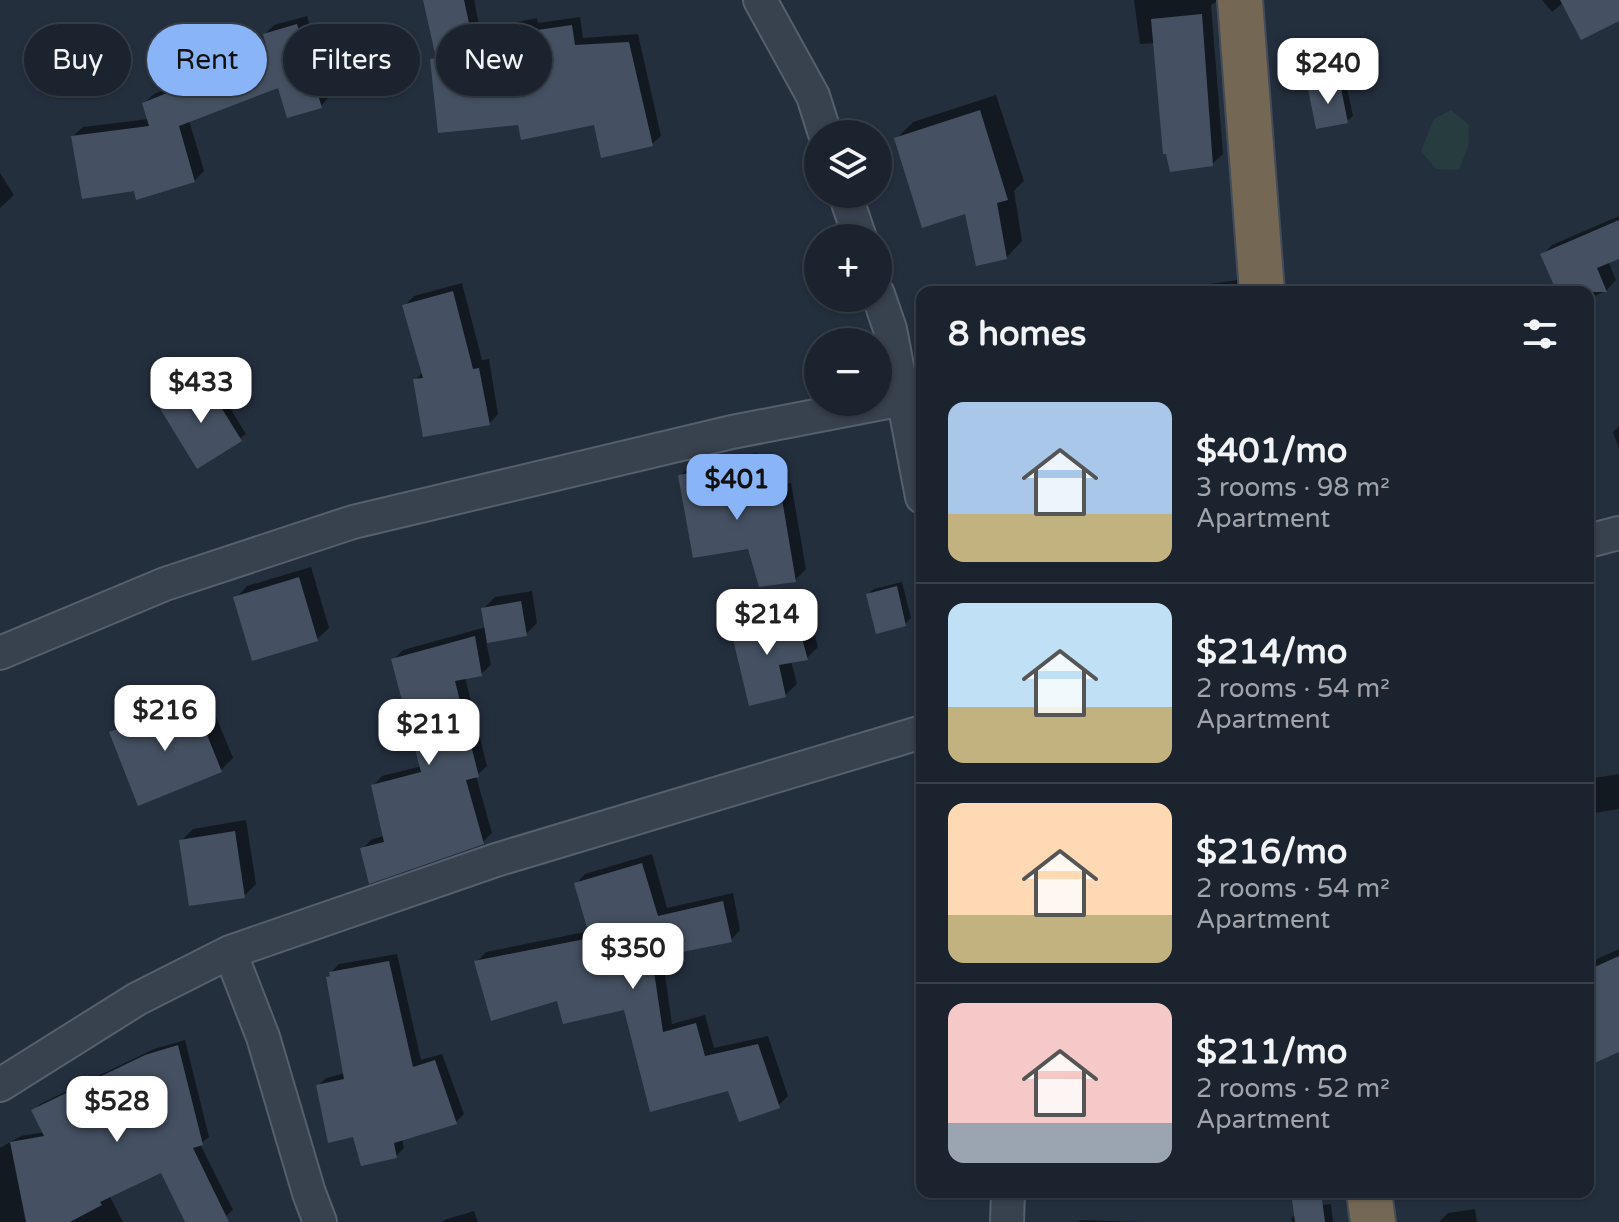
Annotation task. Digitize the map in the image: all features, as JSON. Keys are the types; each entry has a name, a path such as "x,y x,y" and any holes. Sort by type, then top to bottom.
{"highway":[{"path":"1240,0 1262,286"},
{"path":"1370,1198 1373,1222"}],"street":[{"path":"760,0 813,96 821,120"},
{"path":"884,312 916,466"},
{"path":"0,653 165,584 353,522 732,432 903,399"},
{"path":"1594,539 1619,533"},
{"path":"0,1085 137,999 230,952 496,860 916,734"},
{"path":"230,952 263,1037 320,1222"},
{"path":"1007,1222 1008,1198"}],"green space":[{"path":"1451,110 1469,125 1468,147 1459,170 1436,169 1421,151 1434,119"}],"building":[{"path":"423,0 464,0 469,24 436,24 436,58"},
{"path":"1560,0 1619,0 1619,21 1581,40"},
{"path":"1202,14 1213,166 1170,172 1166,154 1163,154 1151,19"},
{"path":"572,25 575,45 629,42 653,146 601,158 594,125 521,140 518,125 438,133 430,59 436,58 436,96 552,96 552,28"},
{"path":"283,28 283,96 318,96 322,108 287,118 278,88 267,92 267,33"},
{"path":"1340,83 1348,123 1316,129 1308,89"},
{"path":"160,96 257,96 179,126 195,182 136,200 134,191 82,199 71,136 149,126 142,103"},
{"path":"980,110 1008,200 997,203 1007,259 976,266 965,214 922,228 894,138"},
{"path":"1619,220 1619,259 1597,268 1607,292 1594,292 1594,286 1554,286 1540,254"},
{"path":"453,291 473,369 479,368 490,425 423,437 413,379 423,378 402,305"},
{"path":"206,383 242,441 197,469 159,407"},
{"path":"746,463 753,499 781,493 796,582 759,587 748,549 693,558 678,475"},
{"path":"299,577 318,641 252,661 233,597"},
{"path":"897,586 906,626 876,634 866,594"},
{"path":"521,601 527,636 487,643 481,608"},
{"path":"796,617 808,660 779,665 786,697 749,706 731,631"},
{"path":"475,636 482,676 455,681 479,777 466,780 484,844 369,884 360,848 384,842 371,785 421,772 391,659"},
{"path":"193,700 222,772 138,806 109,732"},
{"path":"235,831 245,898 189,906 179,840"},
{"path":"642,863 658,916 723,901 732,942 652,958 663,1032 696,1023 705,1056 758,1044 780,1108 739,1122 728,1091 650,1112 624,1010 563,1024 557,1001 491,1021 474,961 590,938 574,883"},
{"path":"1619,956 1619,1052 1594,1063 1594,967"},
{"path":"389,961 413,1067 435,1060 457,1124 394,1143 397,1158 361,1166 353,1137 328,1143 316,1085 344,1079 326,977 330,976 329,972"},
{"path":"178,1045 203,1145 193,1148 229,1222 185,1222 161,1173 100,1202 102,1205 70,1222 26,1222 10,1142 44,1136 31,1110 145,1055"},
{"path":"1292,1198 1322,1198 1325,1222 1295,1222"}]}
